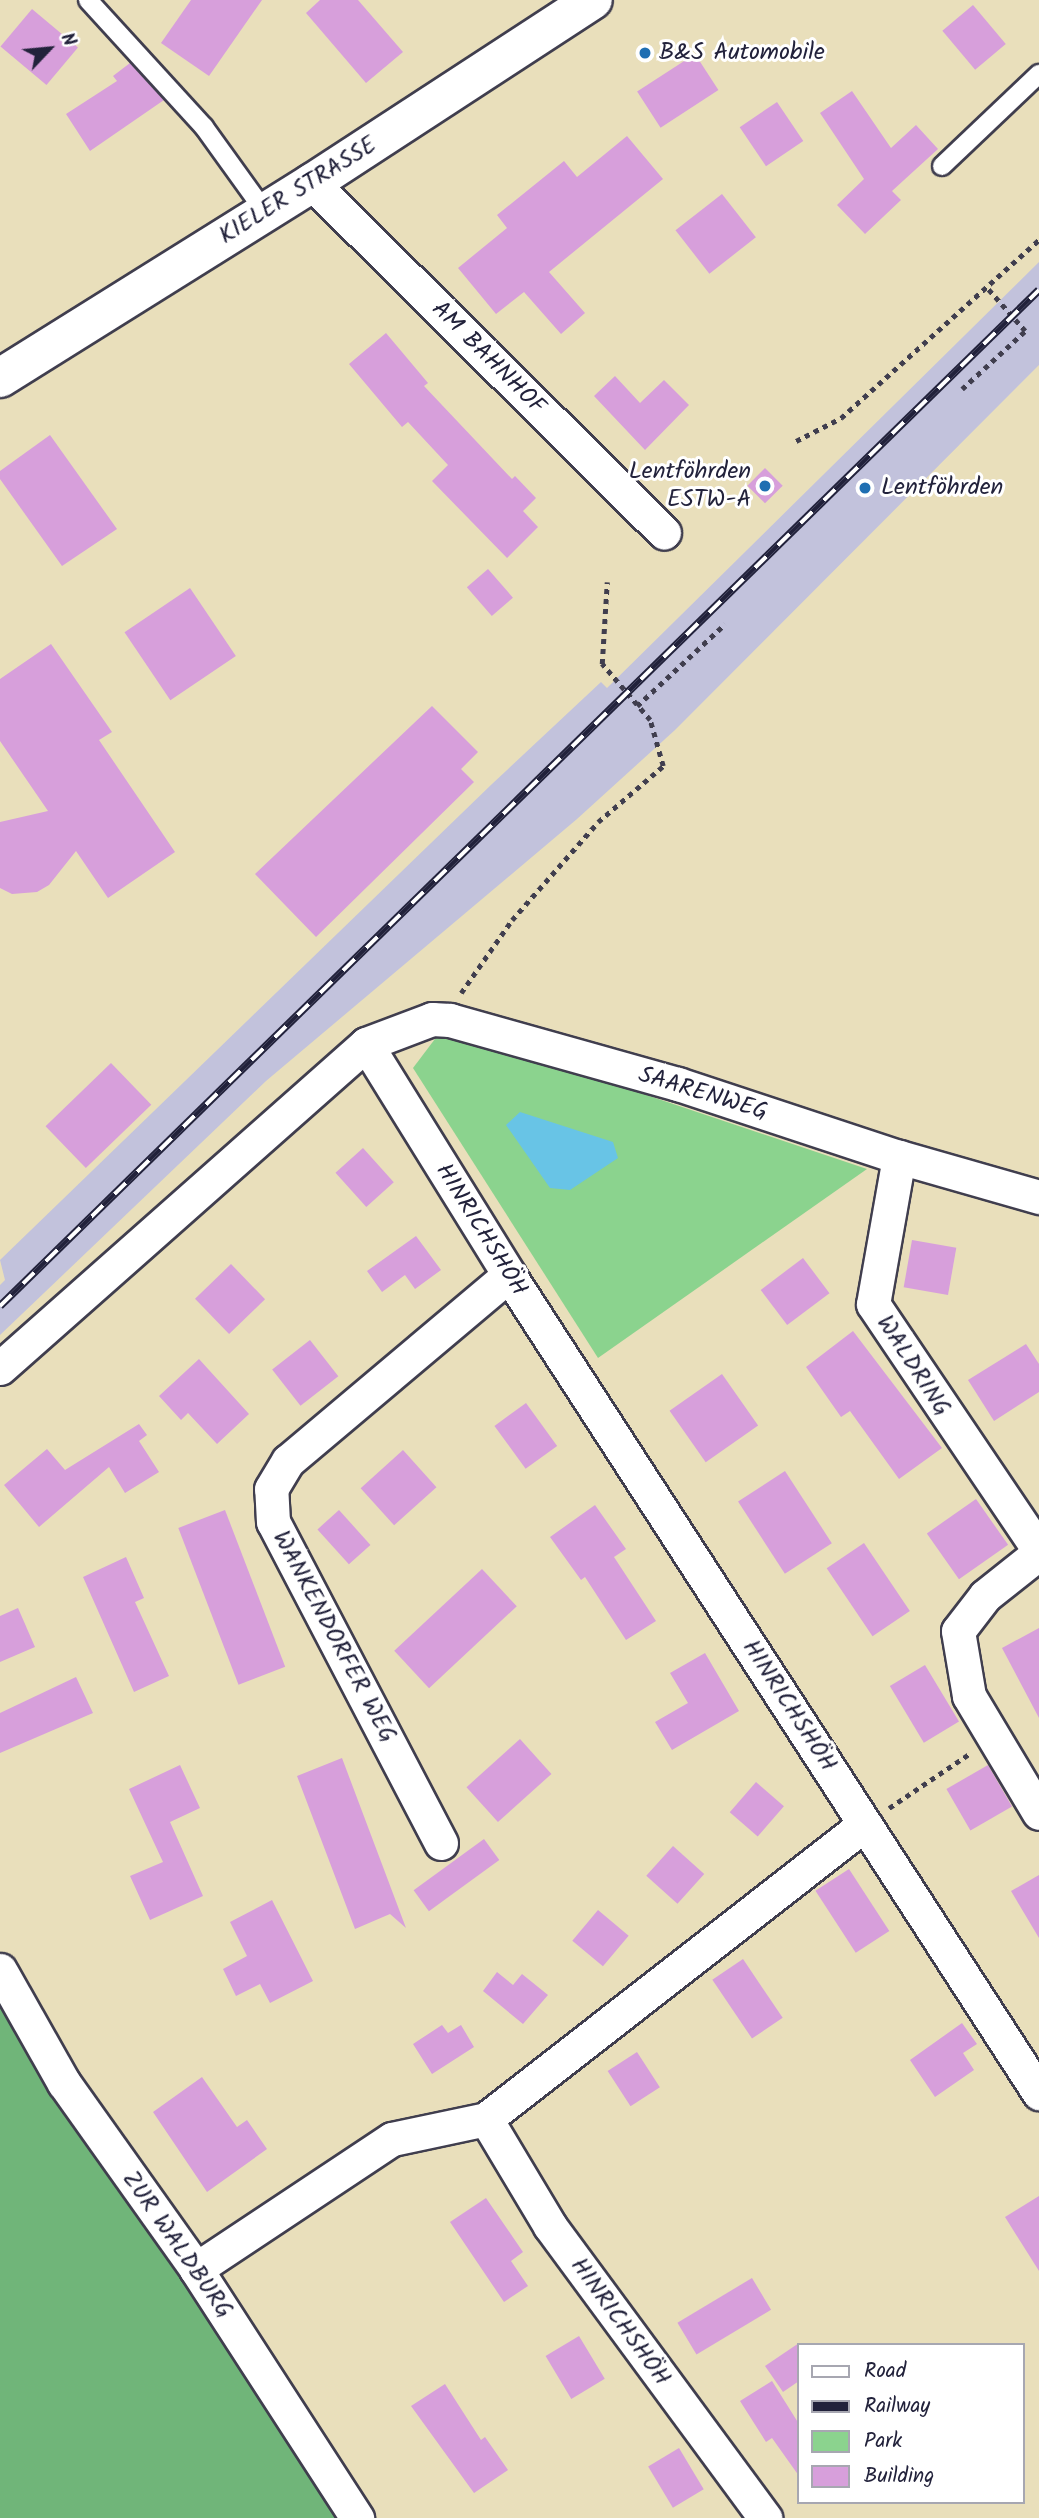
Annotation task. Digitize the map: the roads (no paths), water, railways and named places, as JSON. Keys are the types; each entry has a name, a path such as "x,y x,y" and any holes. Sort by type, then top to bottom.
{"main road":[{"name":"KIELER STRASSE","path":"0,378 312,183 593,0"}],"street":[{"name":"AM BAHNHOF","path":"312,183 664,533"},
{"name":"SAARENWEG","path":"366,1044 432,1019 450,1020 678,1084 899,1157 1039,1197"},
{"name":"HINRICHSHÖH","path":"366,1044 509,1275 1039,2093"},
{"path":"0,1368 366,1044"},
{"name":"WALDRING","path":"899,1157 873,1304 1039,1552 985,1596 958,1632 969,1696 1039,1813"},
{"name":"WANKENDORFER WEG","path":"441,1843 273,1522 271,1489 288,1461 509,1275"},
{"path":"196,2269 392,2139 486,2119 865,1824"},
{"name":"ZUR WALDBURG","path":"0,1970 64,2083 196,2269 357,2518"},
{"name":"HINRICHSHÖH","path":"486,2119 550,2226 765,2518"}],"lane":[{"path":"88,0 204,127 265,212"},
{"path":"942,166 1039,74"}],"water":[{"path":"520,1112 613,1142 618,1158 570,1190 550,1188 506,1125"}],"railway":[{"path":"0,1306 1039,290"}],"place":[{"name":"B&S Automobile","path":"645,53"},
{"name":"Lentföhrden ESTW-A","path":"765,486"},
{"name":"Lentföhrden","path":"865,488"}]}
